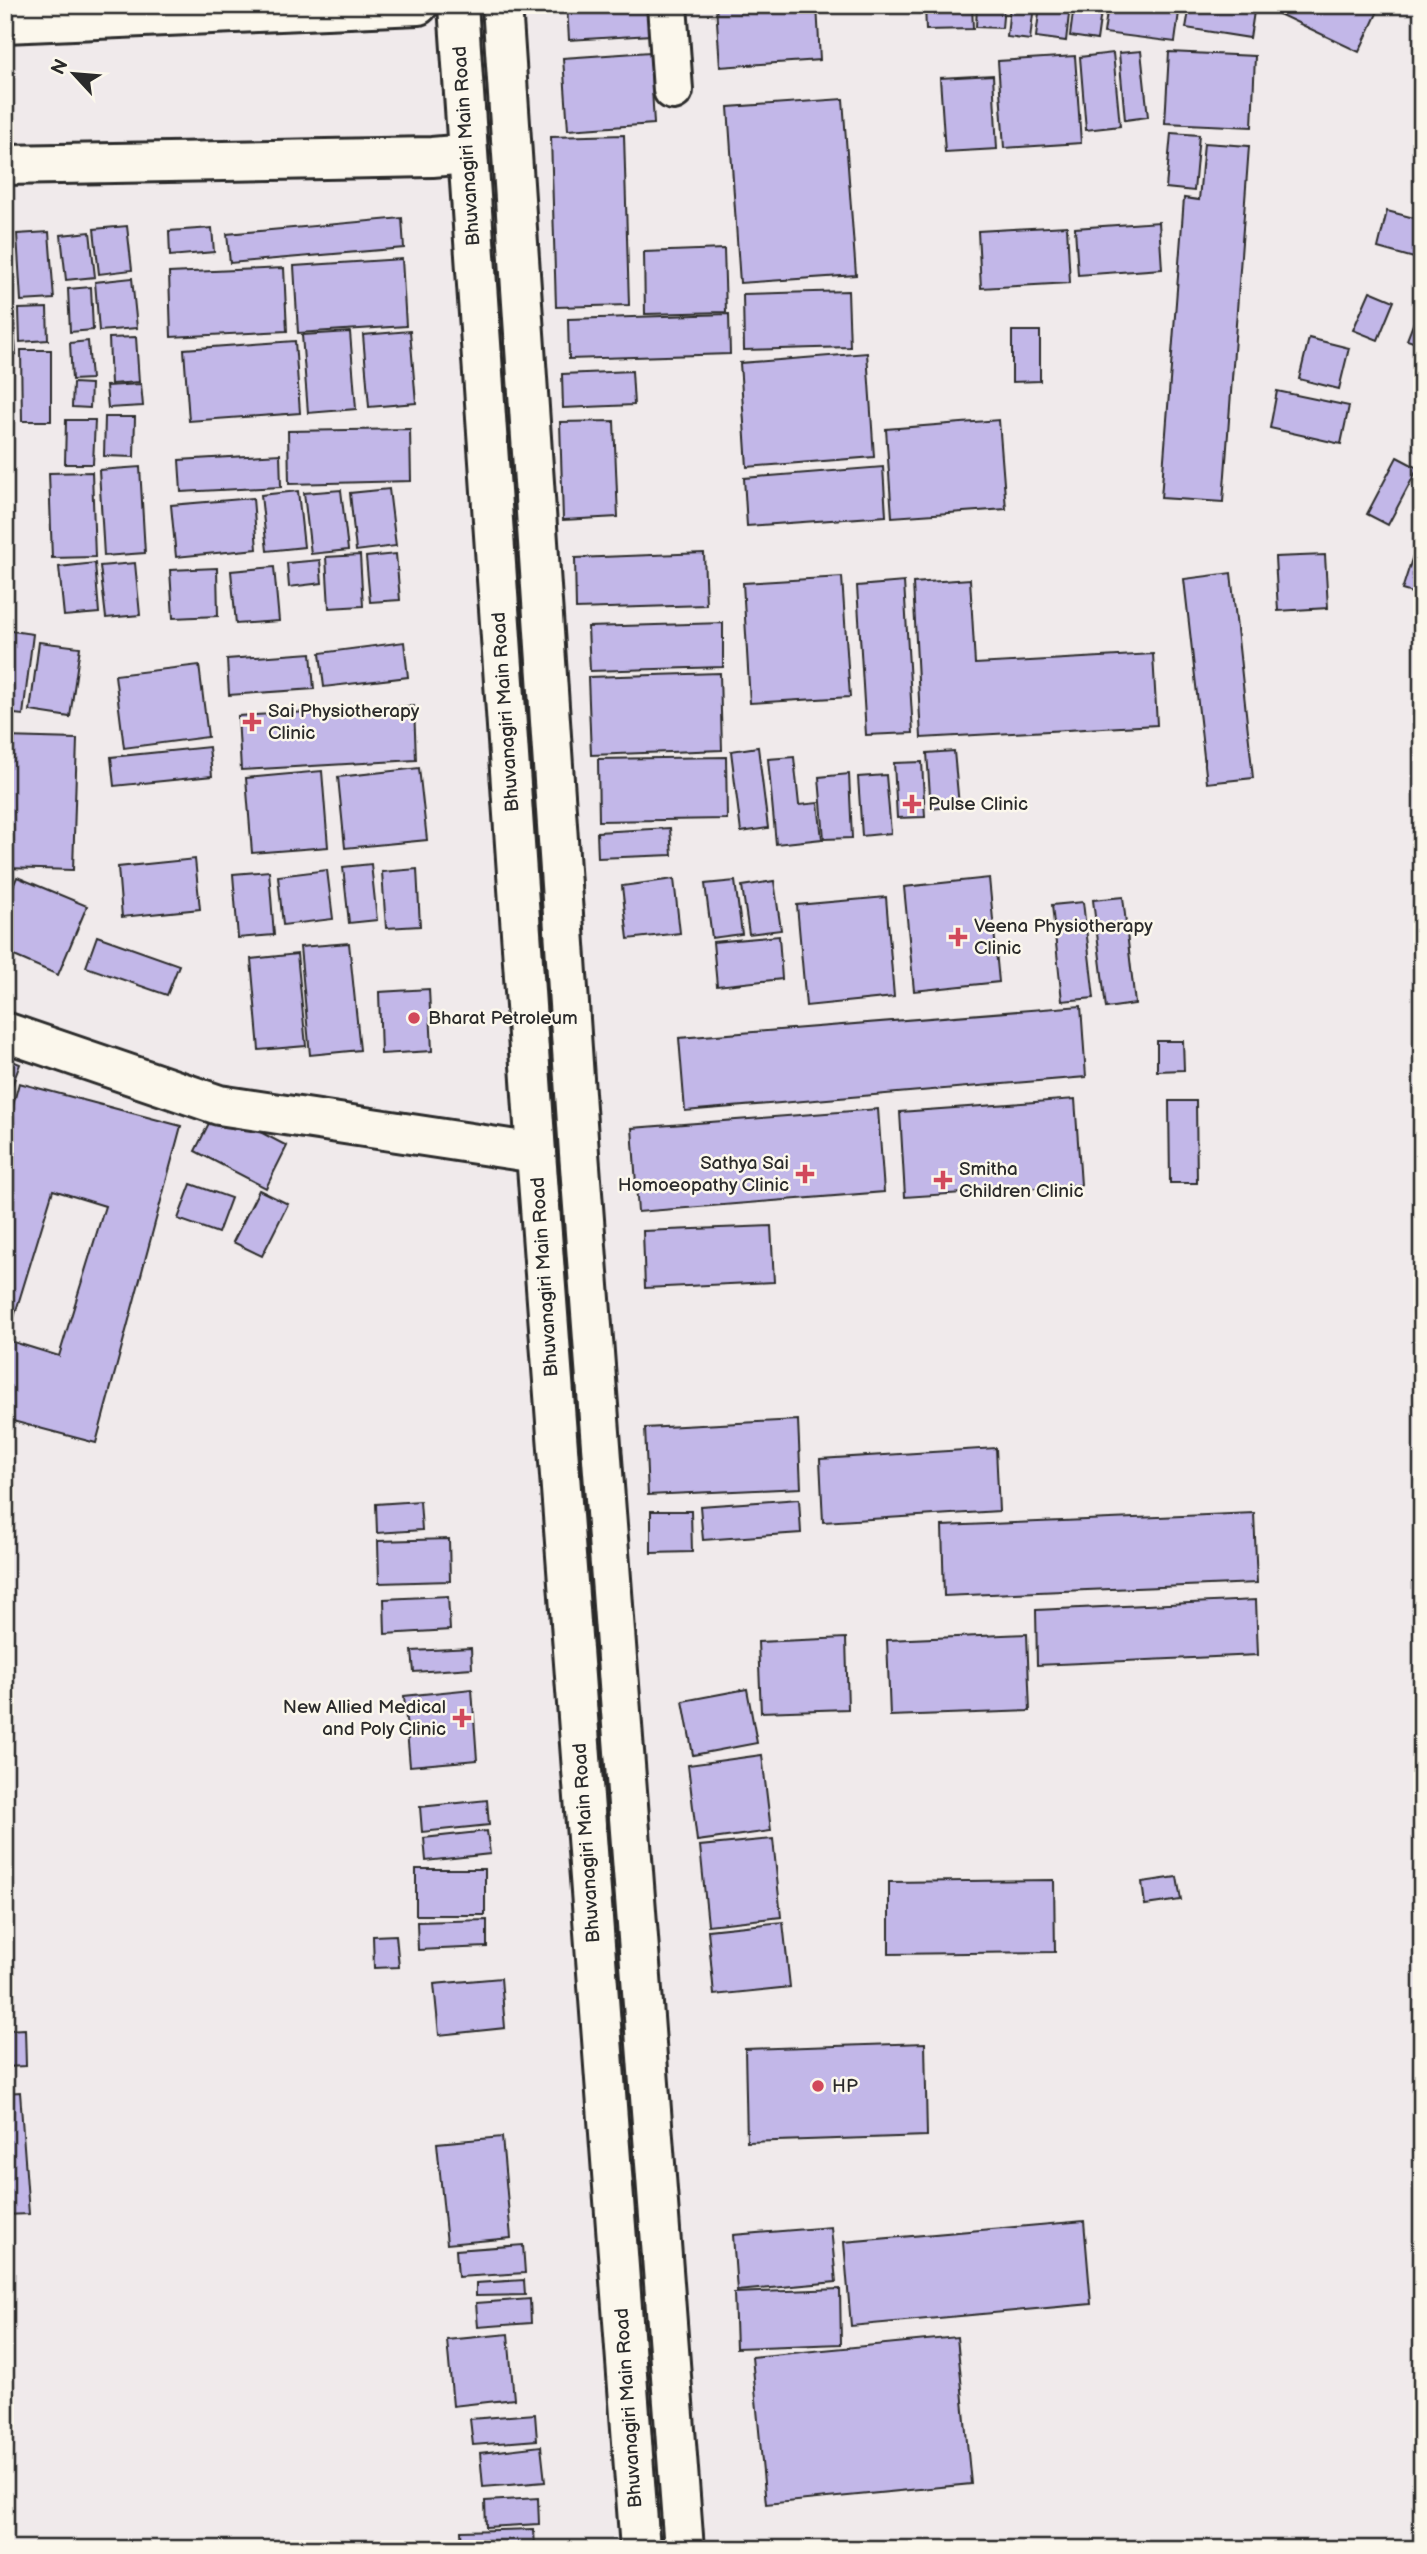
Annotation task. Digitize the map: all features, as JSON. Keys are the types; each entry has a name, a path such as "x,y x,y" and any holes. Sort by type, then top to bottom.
{"main road":[{"path":"5,23 418,5"},
{"name":"Bhuvanagiri Main Road","path":"458,5 536,1153 640,2549"},
{"path":"502,5 579,1153 684,2549"},
{"path":"667,5 673,90"},
{"path":"5,165 467,154"},
{"path":"5,1032 219,1105 536,1153"}],"building":[{"path":"567,5 649,5 651,35 569,40"},
{"path":"716,5 817,5 820,60 720,67"},
{"path":"925,5 972,5 973,29 926,30"},
{"path":"977,5 1004,5 1002,28 976,27"},
{"path":"1010,5 1034,5 1030,40 1007,37"},
{"path":"1040,5 1070,5 1066,41 1036,37"},
{"path":"1074,5 1102,5 1097,40 1070,36"},
{"path":"1108,5 1180,5 1175,42 1104,33"},
{"path":"1190,5 1255,5 1250,38 1186,28"},
{"path":"1283,5 1371,5 1379,9 1359,52 1279,14"},
{"path":"1141,51 1148,117 1125,120 1119,53"},
{"path":"650,52 654,124 568,130 563,58"},
{"path":"1169,52 1255,56 1252,127 1165,123"},
{"path":"1113,53 1120,126 1086,130 1080,57"},
{"path":"1075,56 1081,143 1004,148 998,61"},
{"path":"993,75 997,149 945,152 940,78"},
{"path":"843,99 856,275 740,283 728,107"},
{"path":"1171,133 1199,135 1194,191 1166,188"},
{"path":"624,135 629,305 556,307 551,137"},
{"path":"1204,143 1249,146 1223,502 1161,498 1184,198 1199,200"},
{"path":"1387,211 1422,220 1421,260 1378,248"},
{"path":"402,218 404,248 230,263 227,234"},
{"path":"1159,222 1162,269 1078,275 1075,228"},
{"path":"127,226 132,270 99,274 94,229"},
{"path":"1067,226 1070,283 981,288 978,231"},
{"path":"212,228 214,252 170,256 169,231"},
{"path":"49,232 54,299 21,301 17,234"},
{"path":"90,232 95,277 66,280 61,235"},
{"path":"10,236 12,275 5,276 5,237"},
{"path":"724,249 726,312 645,314 644,252"},
{"path":"402,259 406,326 298,333 294,266"},
{"path":"284,268 287,331 171,337 169,273"},
{"path":"132,278 137,328 99,331 95,282"},
{"path":"5,286 11,286 13,305 5,306"},
{"path":"91,287 93,330 70,332 68,289"},
{"path":"848,291 850,347 744,350 743,294"},
{"path":"1370,291 1394,301 1378,340 1353,330"},
{"path":"1422,301 1422,345 1407,340"},
{"path":"47,308 48,340 20,342 19,309"},
{"path":"13,312 16,354 5,355 5,313"},
{"path":"729,314 730,354 569,359 568,319"},
{"path":"410,331 416,403 369,407 363,335"},
{"path":"1012,331 1040,331 1040,381 1012,382"},
{"path":"350,332 356,409 308,413 302,335"},
{"path":"136,337 139,382 111,384 109,338"},
{"path":"1309,338 1349,348 1339,389 1299,379"},
{"path":"88,341 91,379 72,380 70,343"},
{"path":"295,341 300,413 189,421 184,349"},
{"path":"21,350 51,350 51,421 22,421"},
{"path":"867,353 874,457 747,467 740,363"},
{"path":"632,371 634,405 563,408 562,374"},
{"path":"73,383 91,384 90,408 72,407"},
{"path":"141,384 143,406 108,408 106,386"},
{"path":"1277,391 1349,406 1341,444 1270,428"},
{"path":"105,417 135,417 134,457 104,456"},
{"path":"66,420 95,420 93,464 65,464"},
{"path":"999,420 1006,509 892,517 886,429"},
{"path":"614,421 618,517 563,520 560,422"},
{"path":"410,429 411,481 289,484 288,431"},
{"path":"280,454 281,487 181,492 179,460"},
{"path":"1397,457 1418,468 1388,525 1367,514"},
{"path":"140,467 145,553 104,556 99,470"},
{"path":"883,467 886,516 747,526 744,478"},
{"path":"92,472 95,557 52,558 49,473"},
{"path":"389,489 396,546 356,551 350,493"},
{"path":"341,490 348,550 311,554 304,493"},
{"path":"298,491 304,547 267,551 261,495"},
{"path":"253,498 257,549 176,557 171,505"},
{"path":"1417,543 1422,545 1422,596 1402,590"},
{"path":"704,553 706,605 576,609 575,558"},
{"path":"396,554 400,600 370,602 366,557"},
{"path":"360,555 363,606 329,608 326,557"},
{"path":"1325,555 1328,608 1278,611 1275,557"},
{"path":"320,560 322,583 289,587 287,563"},
{"path":"95,563 99,613 64,616 59,567"},
{"path":"135,563 140,615 106,618 100,566"},
{"path":"274,567 279,621 236,624 231,571"},
{"path":"217,568 218,616 173,618 170,570"},
{"path":"1231,573 1253,778 1207,783 1184,579"},
{"path":"842,577 850,697 750,703 743,583"},
{"path":"970,579 975,664 1153,654 1157,725 921,738 913,583"},
{"path":"904,582 913,733 866,735 857,586"},
{"path":"723,623 723,667 590,671 588,627"},
{"path":"5,630 33,634 23,715 5,713"},
{"path":"39,642 80,647 70,717 30,711"},
{"path":"404,642 408,677 324,687 320,653"},
{"path":"311,653 314,689 229,695 227,659"},
{"path":"199,665 208,737 124,748 115,675"},
{"path":"720,673 722,750 591,755 588,677"},
{"path":"414,706 416,760 241,770 238,716"},
{"path":"5,737 77,739 73,870 5,868"},
{"path":"209,747 212,776 114,786 111,757"},
{"path":"758,747 768,828 741,832 731,751"},
{"path":"954,751 959,806 931,809 927,753"},
{"path":"726,757 727,819 599,821 598,759"},
{"path":"794,757 799,805 818,803 822,839 776,844 768,759"},
{"path":"922,762 925,817 897,818 894,763"},
{"path":"419,768 427,840 345,848 338,777"},
{"path":"322,771 328,847 252,853 246,778"},
{"path":"849,774 852,838 824,839 819,777"},
{"path":"886,775 891,833 862,836 858,777"},
{"path":"670,828 672,855 598,858 597,832"},
{"path":"195,859 200,909 122,917 118,867"},
{"path":"371,864 377,920 349,923 343,867"},
{"path":"417,869 420,926 386,928 382,872"},
{"path":"327,870 333,919 283,925 278,876"},
{"path":"269,871 274,935 238,938 233,874"},
{"path":"17,877 87,906 58,975 5,952 5,906"},
{"path":"989,878 999,982 914,991 904,887"},
{"path":"674,879 680,933 628,939 622,886"},
{"path":"735,881 742,934 712,938 705,884"},
{"path":"774,881 781,930 749,934 742,886"},
{"path":"886,897 894,997 806,1006 797,905"},
{"path":"1123,897 1135,1004 1106,1008 1093,900"},
{"path":"1083,902 1094,998 1062,1001 1052,905"},
{"path":"97,936 179,965 167,995 86,967"},
{"path":"779,936 782,979 717,986 713,942"},
{"path":"349,943 360,1050 310,1055 300,947"},
{"path":"297,954 306,1046 259,1050 251,959"},
{"path":"429,989 432,1051 381,1054 379,992"},
{"path":"1081,1006 1086,1077 685,1111 679,1038"},
{"path":"1157,1041 1183,1041 1184,1070 1157,1071"},
{"path":"5,1058 20,1064 5,1104"},
{"path":"19,1083 181,1126 96,1443 5,1419 5,1135","holes":["53,1190 105,1206 59,1356 7,1340"]},
{"path":"1075,1099 1081,1185 905,1197 900,1112"},
{"path":"1169,1101 1196,1101 1197,1183 1170,1183"},
{"path":"216,1109 287,1146 266,1188 195,1151"},
{"path":"878,1109 884,1192 638,1212 632,1128"},
{"path":"191,1184 231,1198 218,1233 178,1219"},
{"path":"259,1190 288,1204 262,1256 233,1242"},
{"path":"771,1226 774,1282 645,1288 643,1231"},
{"path":"798,1420 801,1488 648,1495 645,1428"},
{"path":"996,1448 999,1511 823,1522 820,1459"},
{"path":"799,1499 801,1533 703,1540 700,1506"},
{"path":"420,1501 422,1530 377,1533 376,1504"},
{"path":"651,1511 691,1511 692,1552 651,1553"},
{"path":"1254,1513 1257,1583 944,1596 942,1526"},
{"path":"449,1539 450,1581 379,1583 378,1541"},
{"path":"448,1596 450,1630 385,1634 384,1599"},
{"path":"1256,1600 1258,1655 1037,1665 1036,1610"},
{"path":"1027,1634 1030,1711 890,1716 887,1640"},
{"path":"846,1638 848,1709 761,1712 758,1642"},
{"path":"471,1648 472,1668 414,1672 412,1651"},
{"path":"472,1689 477,1760 410,1766 404,1696"},
{"path":"747,1689 757,1743 693,1755 683,1701"},
{"path":"762,1755 771,1831 697,1841 688,1765"},
{"path":"487,1800 489,1825 422,1832 420,1807"},
{"path":"487,1831 490,1854 426,1861 424,1838"},
{"path":"773,1839 781,1917 708,1925 700,1846"},
{"path":"416,1869 485,1869 485,1915 416,1915"},
{"path":"1177,1877 1181,1900 1145,1905 1142,1882"},
{"path":"1054,1880 1055,1952 889,1954 889,1882"},
{"path":"487,1920 487,1947 418,1950 417,1922"},
{"path":"783,1922 790,1987 714,1995 708,1930"},
{"path":"396,1935 399,1967 374,1968 373,1936"},
{"path":"501,1978 505,2028 439,2035 434,1984"},
{"path":"25,2029 26,2066 5,2067 5,2030"},
{"path":"925,2043 927,2136 747,2142 745,2049"},
{"path":"20,2092 29,2214 5,2215 5,2093"},
{"path":"502,2137 511,2238 447,2244 437,2143"},
{"path":"1084,2221 1091,2304 851,2326 844,2242"},
{"path":"831,2227 836,2282 737,2291 733,2235"},
{"path":"523,2245 525,2273 458,2277 456,2250"},
{"path":"524,2280 525,2295 476,2296 476,2283"},
{"path":"840,2289 841,2344 736,2348 734,2293"},
{"path":"530,2299 531,2323 478,2327 476,2303"},
{"path":"508,2334 514,2399 453,2406 447,2340"},
{"path":"957,2337 971,2484 766,2504 752,2357"},
{"path":"535,2414 537,2440 473,2445 470,2419"},
{"path":"541,2446 545,2482 483,2487 480,2453"},
{"path":"538,2498 539,2524 486,2527 485,2501"},
{"path":"534,2529 535,2549 462,2549 461,2531"}],"place":[{"name":"Sai Physiotherapy Clinic","path":"252,722"},
{"name":"Pulse Clinic","path":"912,804"},
{"name":"Veena Physiotherapy Clinic","path":"958,937"},
{"name":"Bharat Petroleum","path":"414,1018"},
{"name":"Sathya Sai Homoeopathy Clinic","path":"805,1174"},
{"name":"Smitha Children Clinic","path":"943,1180"},
{"name":"New Allied Medical and Poly Clinic","path":"462,1718"},
{"name":"HP","path":"818,2086"}]}
